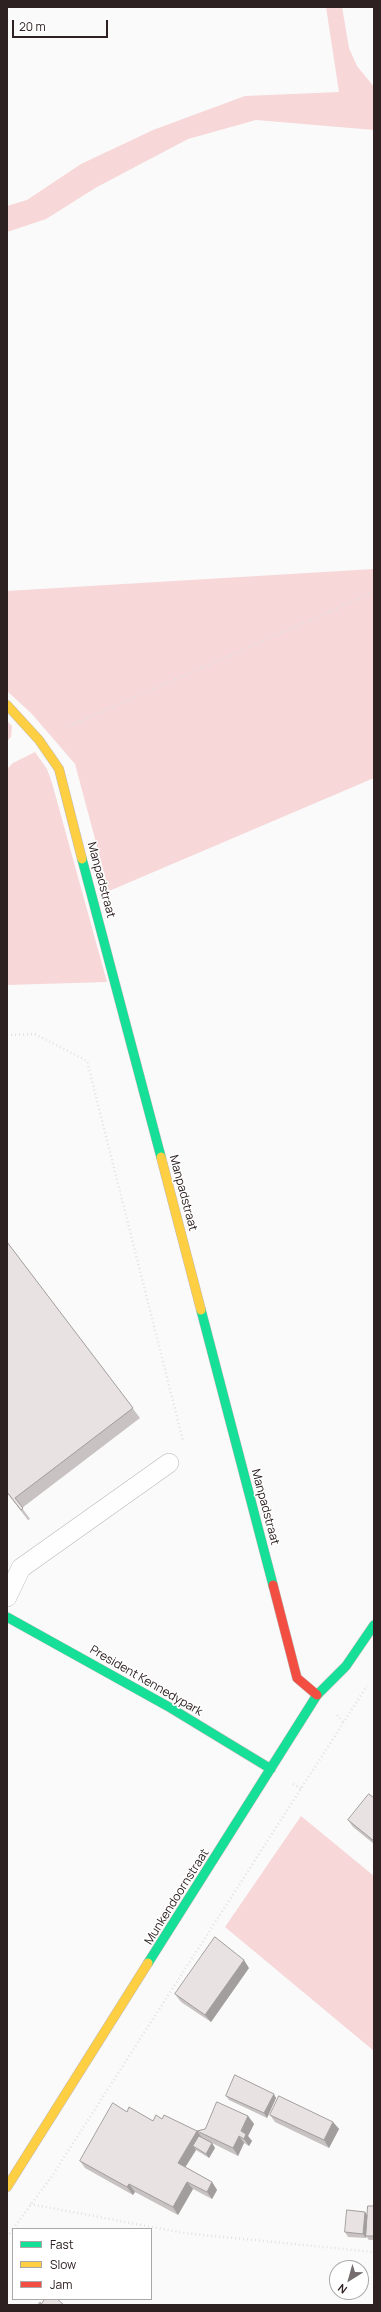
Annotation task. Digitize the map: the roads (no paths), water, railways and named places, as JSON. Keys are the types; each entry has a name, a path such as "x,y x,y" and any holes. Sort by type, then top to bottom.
{"street":[{"name":"Manpadstraat","path":"7,705 39,740 58,769 297,1678 317,1695"},
{"name":"President Kennedypark","path":"7,1617 169,1707 271,1770"},
{"name":"Munkendoornstraat","path":"7,2187 317,1695 346,1666 374,1624"}],"lane":[{"path":"7,1597 21,1568 169,1463"}]}
